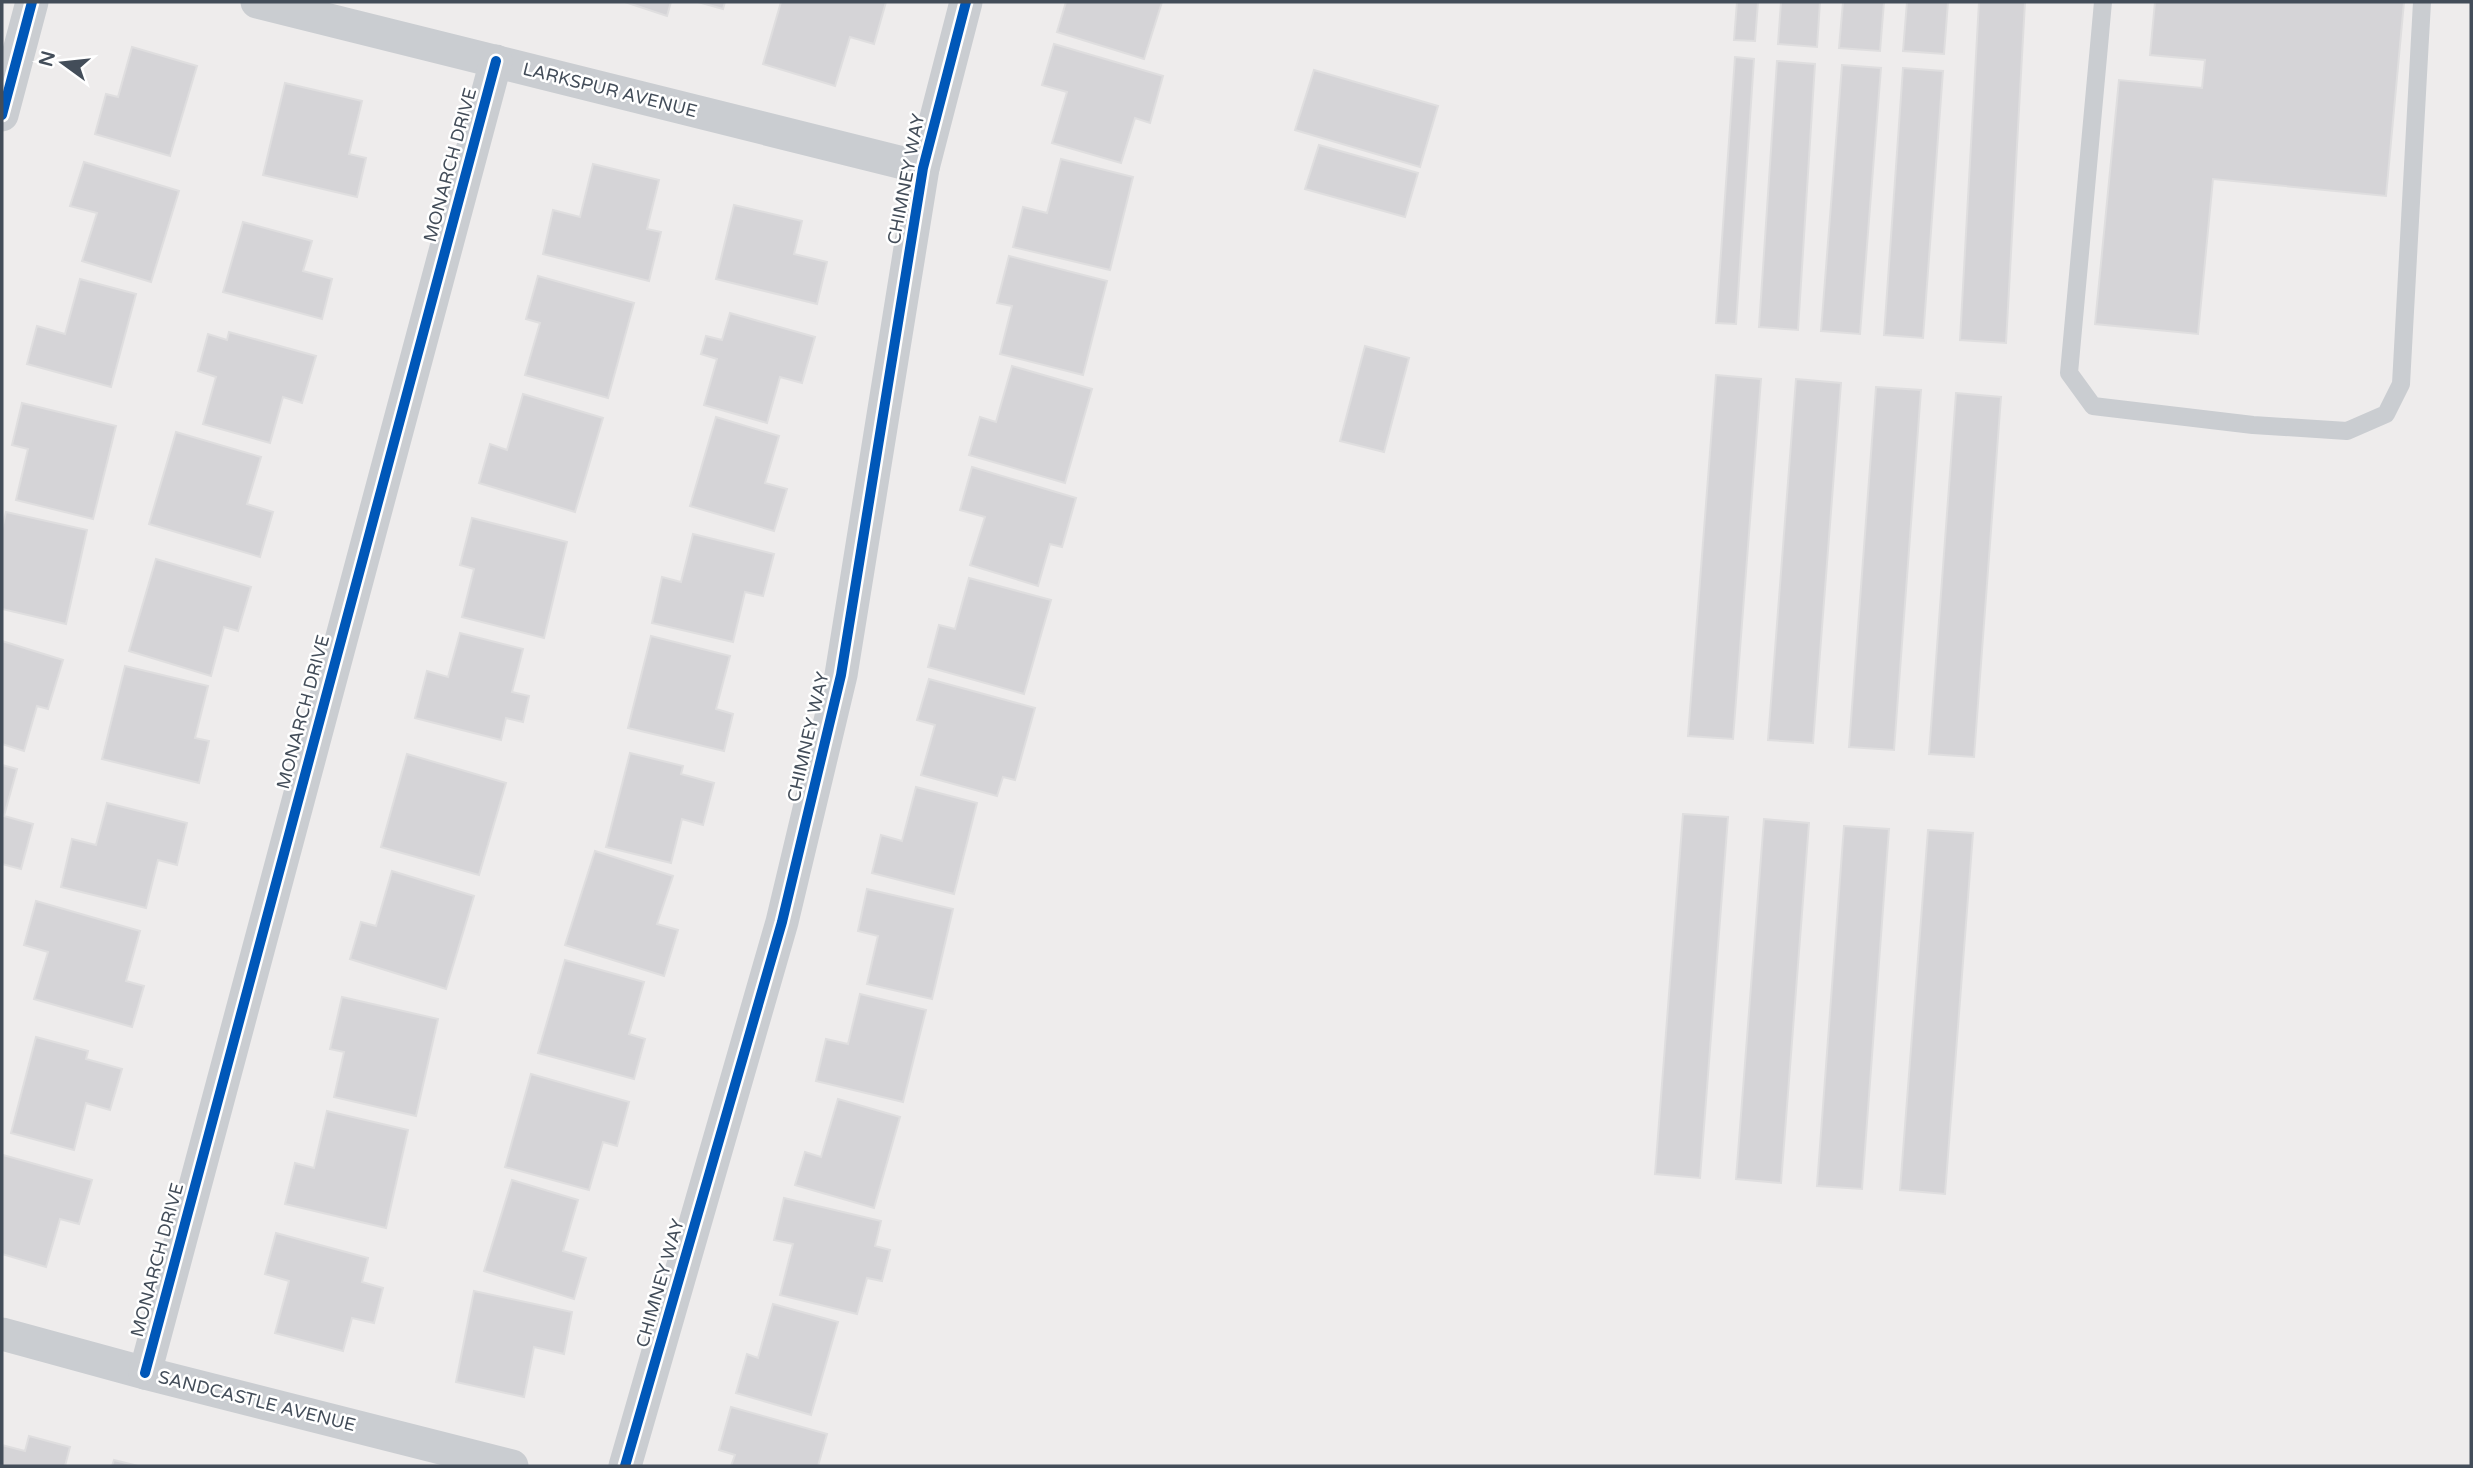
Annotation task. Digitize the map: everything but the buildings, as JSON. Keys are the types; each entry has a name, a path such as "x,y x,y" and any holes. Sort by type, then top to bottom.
{"street":[{"path":"2,115 32,2"},
{"name":"LARKSPUR AVENUE","path":"257,2 923,168"},
{"name":"CHIMNEY WAY","path":"625,1466 782,922 841,675 923,168 966,2"},
{"name":"MONARCH DRIVE","path":"145,1373 496,61"},
{"name":"SANDCASTLE AVENUE","path":"2,1334 512,1466"}],"lane":[{"path":"2103,2 2069,373 2093,406 2253,425 2347,431 2386,414 2401,384 2422,2"}],"cycle path":[{"path":"2,115 32,2"},
{"path":"625,1466 782,922 841,675 923,168 966,2"},
{"path":"145,1373 496,61"}]}
